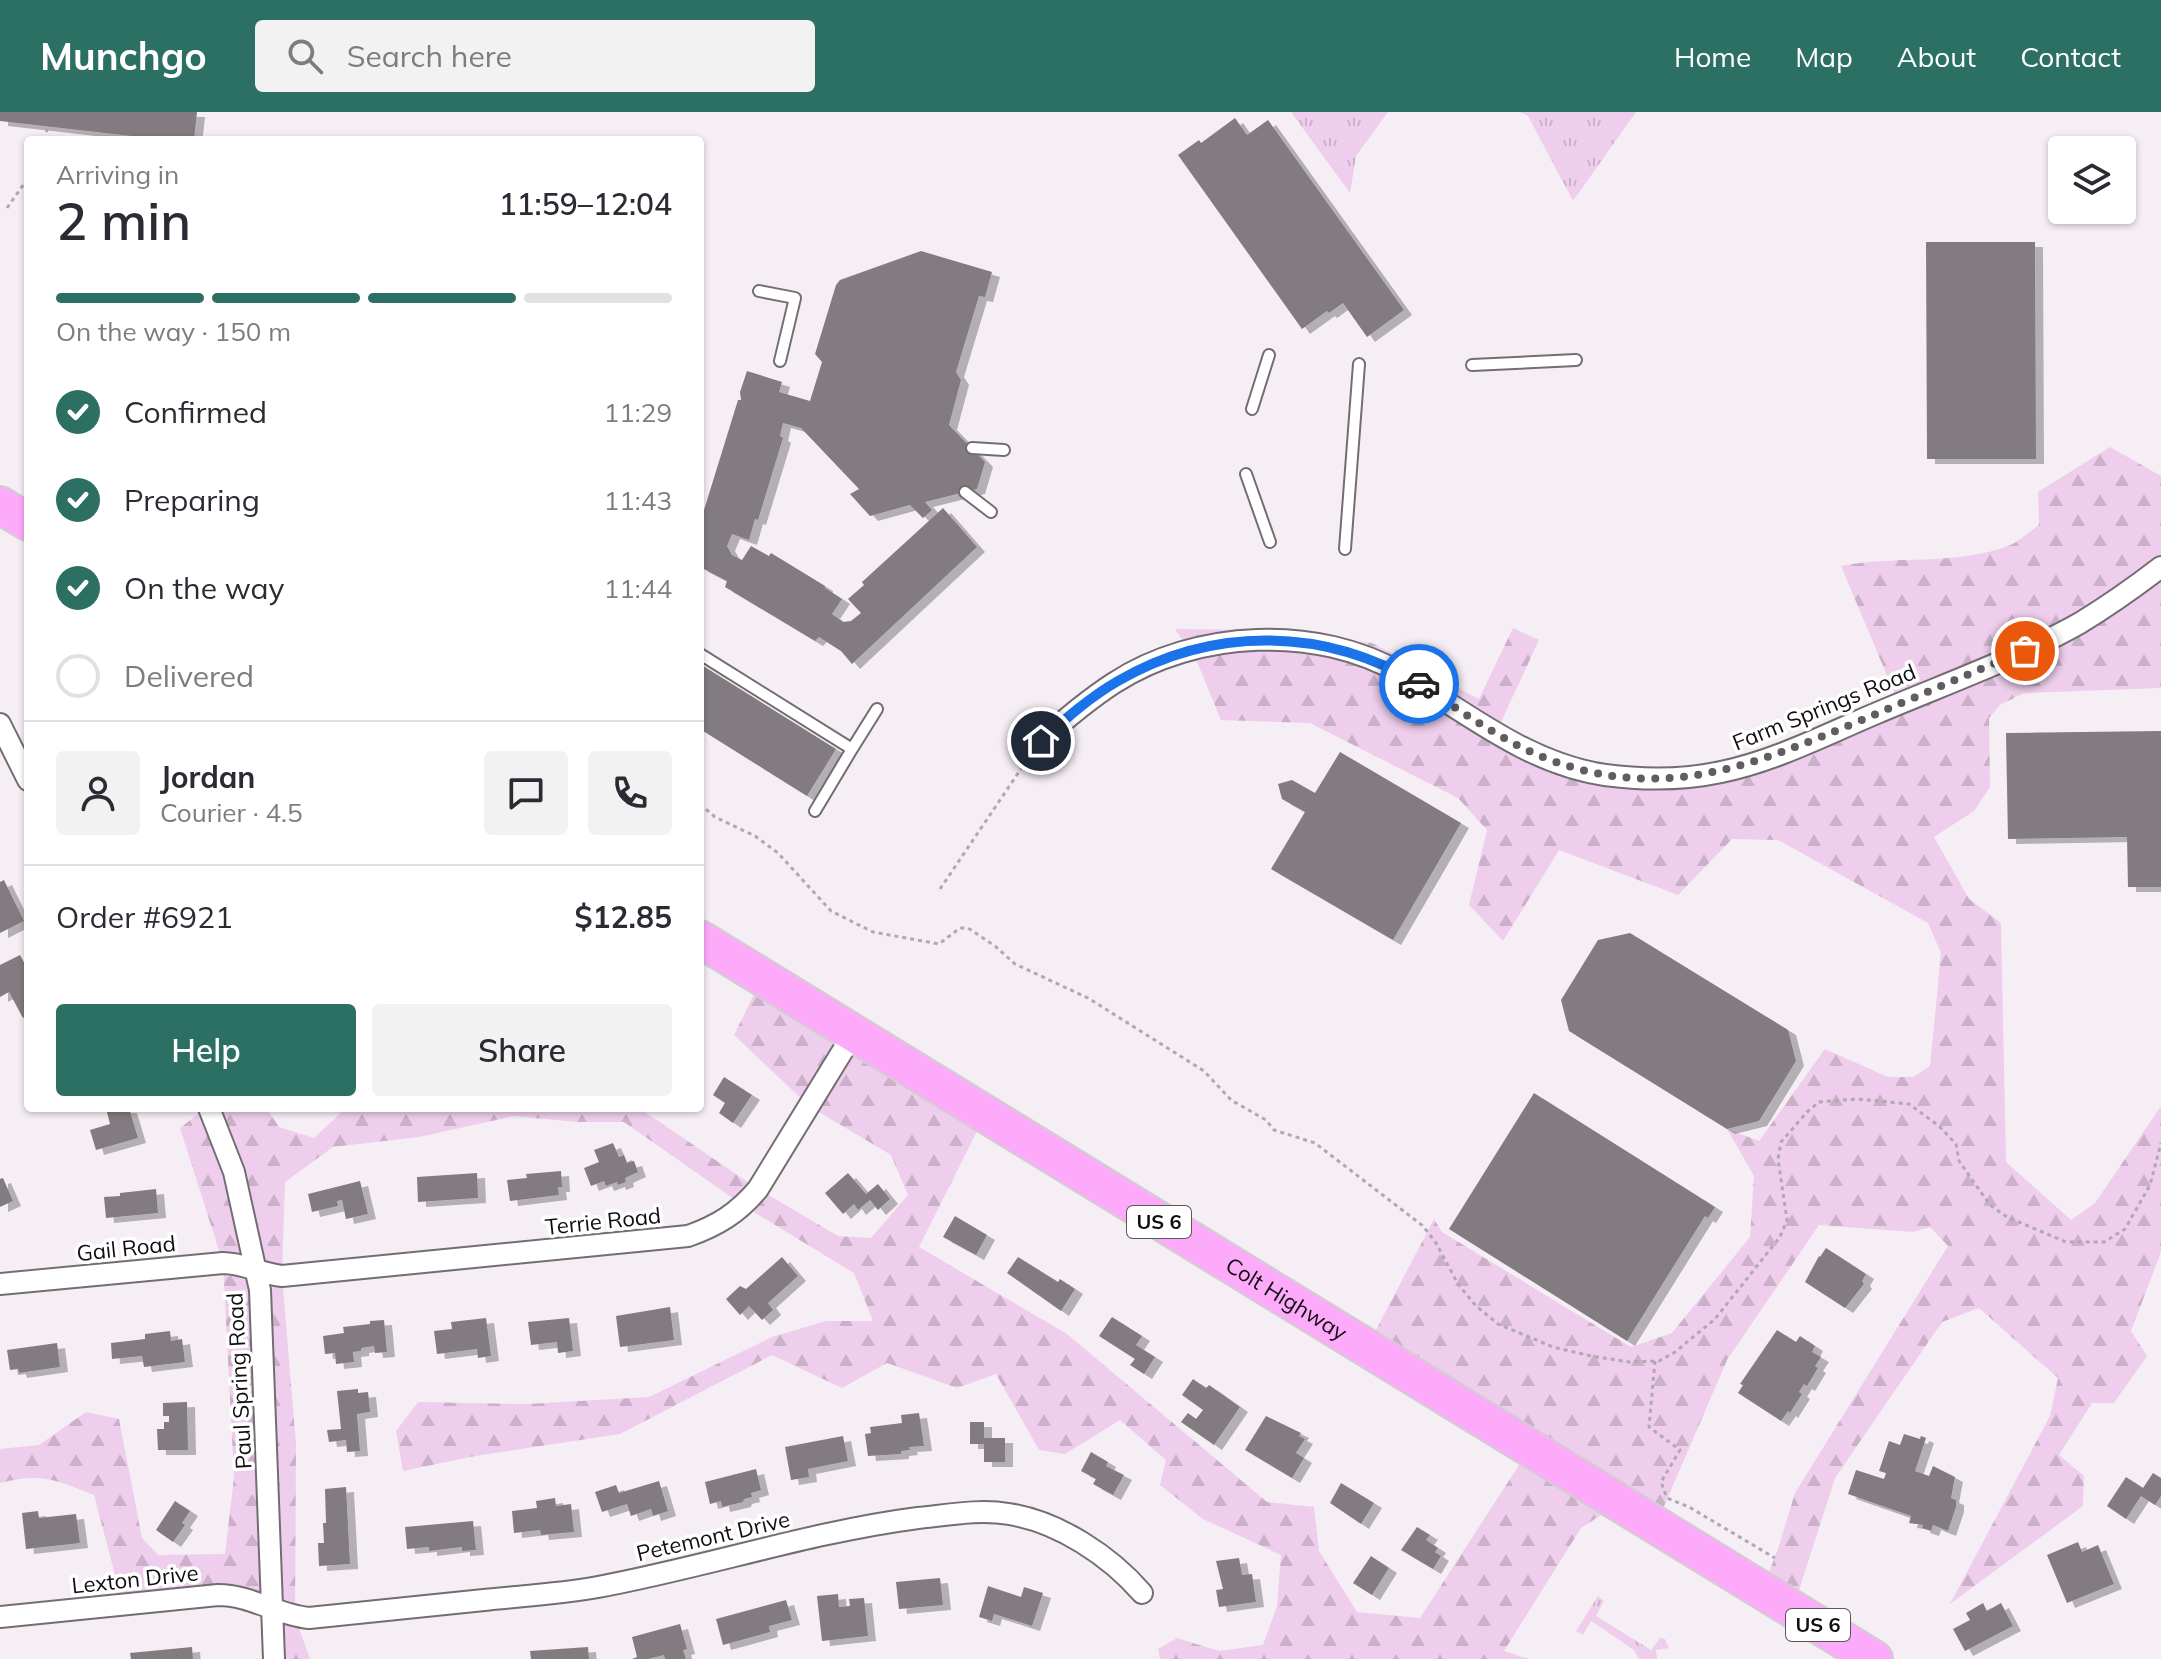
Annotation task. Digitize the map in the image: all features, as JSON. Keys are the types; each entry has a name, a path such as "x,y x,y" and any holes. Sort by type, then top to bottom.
{"highway":[{"path":"0,505 24,520"},
{"name":"Colt Highway","path":"704,941 1874,1659"}],"street":[{"name":"Farm Springs Road","path":"1041,741 1081,706 1143,667 1201,647 1283,640 1332,647 1367,657 1399,672 1523,748 1575,768 1631,778 1690,777 1722,772 1781,754 2025,651 2107,606 2161,567"},
{"path":"0,724 24,772"},
{"name":"Terrie Road","path":"257,1269 268,1275 282,1276 665,1240 709,1229 744,1206 758,1189 853,1034"},
{"name":"Paul Spring Road","path":"211,1112 234,1172 257,1269 262,1311 274,1659"},
{"name":"Gail Road","path":"0,1284 223,1263 238,1263 257,1269"},
{"name":"Petemont Drive","path":"273,1608 295,1617 309,1618 560,1592 634,1579 846,1530 979,1512 1009,1514 1038,1521 1065,1534 1107,1558 1142,1593"},
{"name":"Lexton Drive","path":"0,1617 218,1595 234,1595 273,1608"}],"lane":[{"path":"759,291 795,298 780,361"},
{"path":"1252,409 1269,355"},
{"path":"1472,365 1576,360"},
{"path":"1345,549 1359,364"},
{"path":"972,448 1004,450"},
{"path":"1246,474 1270,542"},
{"path":"965,492 991,512"},
{"path":"704,656 852,749"},
{"path":"815,811 877,709"}],"path":[{"path":"46,136 47,127"},
{"path":"7,208 24,184"},
{"path":"940,889 1014,776 1041,741"},
{"path":"704,807 715,817 755,836 778,853 831,911 873,932 939,944 960,928 968,928 1015,964 1088,998 1204,1071 1231,1100 1266,1120 1274,1130 1298,1135 1315,1143 1423,1226 1458,1284 1476,1306 1498,1324 1553,1347 1591,1356 1629,1362 1655,1361 1675,1352 1715,1319 1780,1237 1787,1220 1778,1159 1781,1142 1819,1102 1857,1099 1909,1104 1939,1126 1956,1144 1959,1161 1990,1205 2007,1217 2066,1242 2104,1242 2125,1229 2150,1185 2161,1143"},
{"path":"1655,1361 1649,1427 1680,1450 1661,1482 1667,1498 1689,1507 1775,1558"}],"green space":[{"path":"1291,112 1388,112 1356,156 1350,193"},
{"path":"1520,112 1636,112 1573,201 1528,116"},
{"path":"2110,447 2161,476 2161,688 2024,693 2000,705 1989,718 1990,787 1974,811 1934,837 1969,899 2001,923 2006,1162 2071,1220 2095,1203 2161,1106 2161,1252 2131,1331 2147,1356 2114,1403 2092,1403 2059,1455 2084,1476 2083,1506 1950,1604 2050,1416 2058,1378 1979,1308 1942,1322 1835,1478 1793,1609 1762,1590 1795,1493 1948,1246 1930,1227 1913,1232 1819,1225 1727,1360 1656,1525 1620,1503 1581,1528 1504,1651 1528,1659 1160,1659 1158,1649 1177,1638 1219,1651 1263,1645 1277,1606 1281,1555 1203,1519 1160,1485 1166,1460 1120,1420 1065,1454 1039,1450 996,1374 957,1388 887,1363 842,1388 772,1355 620,1434 475,1456 403,1471 396,1431 418,1402 528,1404 649,1397 772,1337 826,1321 873,1321 854,1273 744,1206 624,1122 577,1122 514,1116 419,1137 333,1147 285,1182 282,1276 296,1445 295,1617 310,1659 274,1659 273,1608 253,1600 123,1605 94,1495 48,1479 27,1478 0,1483 0,1449 39,1445 86,1412 119,1419 142,1538 158,1555 225,1554 234,1477 223,1263 180,1128 201,1112 269,1112 279,1127 314,1138 342,1112 645,1112 758,1189 838,1236 871,1238 908,1195 891,1155 809,1106 734,1035 762,978 704,942 704,921 1376,1330 1434,1219 1442,1232 1631,1347 1672,1333 1750,1237 1754,1176 1727,1129 1759,1141 1825,1049 1888,1077 1913,1077 1930,1066 1941,953 1928,923 1778,840 1732,839 1678,895 1559,850 1503,941 1469,905 1487,830 1458,798 1310,723 1221,720 1198,664 1175,629 1268,630 1372,643 1479,699 1513,628 1539,640 1496,733 1546,758 1690,777 1899,704 1841,566 1988,552 2008,546 2039,525 2038,492","holes":["985,1115 1530,1448 1420,1618 1357,1612 1319,1551 1314,1507 1267,1502 1067,1334 919,1247"]},
{"path":"1598,1596 1604,1601 1596,1616 1651,1650 1660,1638 1665,1639 1669,1648 1656,1650 1657,1659 1639,1659 1634,1650 1591,1621 1583,1635 1576,1631"}],"building":[{"path":"0,112 197,112 194,136 131,136 0,121"},
{"path":"1235,118 1247,135 1268,120 1404,310 1367,337 1343,303 1302,329 1178,155 1199,140 1201,143"},
{"path":"1926,242 2035,242 2036,459 1927,459"},
{"path":"921,251 992,272 985,297 979,296 956,372 961,380 949,425 985,462 977,489 925,502 932,510 923,518 910,505 870,516 850,494 859,489 801,428 783,423 780,436 783,438 749,540 732,534 727,546 732,555 742,560 751,546 769,556 771,553 842,599 832,614 843,622 851,621 861,613 848,599 864,585 862,582 943,508 977,547 852,664 841,651 819,637 815,641 725,587 727,581 704,569 704,510 738,400 741,400 740,392 747,371 782,382 779,392 810,401 822,362 815,354 840,280"},
{"path":"704,666 836,749 807,796 704,732"},
{"path":"2161,731 2161,887 2128,887 2127,837 2008,839 2006,733"},
{"path":"1340,752 1461,823 1393,940 1271,869 1305,812 1282,799 1278,784 1292,780 1315,793"},
{"path":"4,880 24,921 0,933 0,882"},
{"path":"1630,933 1788,1030 1796,1061 1759,1121 1727,1129 1569,1031 1561,1000 1598,940"},
{"path":"20,955 24,962 23,1018 9,992 0,997 0,965"},
{"path":"724,1077 752,1095 733,1123 719,1113 725,1103 713,1095"},
{"path":"1534,1093 1715,1207 1708,1218 1705,1216 1627,1341 1449,1229"},
{"path":"107,1112 130,1112 138,1138 96,1150 90,1130 110,1124"},
{"path":"613,1143 619,1157 624,1155 627,1163 634,1161 638,1172 618,1185 617,1182 606,1186 604,1181 591,1186 584,1168 599,1162 594,1150"},
{"path":"561,1171 559,1195 510,1201 507,1180 527,1178 526,1174"},
{"path":"477,1173 478,1198 418,1202 417,1177"},
{"path":"848,1173 866,1194 878,1184 890,1199 878,1210 870,1200 858,1210 854,1204 843,1214 825,1193"},
{"path":"3,1178 13,1201 0,1207 0,1179"},
{"path":"360,1181 368,1214 346,1219 342,1200 337,1201 338,1206 312,1212 308,1194"},
{"path":"156,1189 158,1213 106,1218 104,1197"},
{"path":"955,1216 987,1235 976,1255 943,1237"},
{"path":"1826,1248 1866,1274 1862,1281 1864,1284 1845,1308 1805,1282"},
{"path":"782,1257 798,1276 768,1303 773,1310 762,1320 749,1306 740,1315 726,1299 740,1286 746,1289"},
{"path":"1018,1257 1075,1289 1061,1311 1007,1273"},
{"path":"670,1307 674,1340 620,1347 616,1316"},
{"path":"1112,1317 1142,1336 1136,1345 1155,1357 1144,1374 1130,1365 1135,1359 1099,1336"},
{"path":"486,1318 491,1356 478,1358 477,1349 437,1354 434,1331 452,1329 451,1322"},
{"path":"569,1318 573,1351 558,1353 557,1342 531,1345 528,1322"},
{"path":"384,1320 387,1352 375,1353 374,1346 361,1348 361,1351 353,1352 354,1362 336,1364 335,1353 325,1354 323,1336 344,1333 343,1327"},
{"path":"1777,1330 1796,1342 1800,1336 1815,1346 1812,1352 1821,1357 1807,1386 1804,1384 1799,1392 1802,1394 1781,1421 1738,1393 1743,1385 1740,1384"},
{"path":"170,1331 171,1341 182,1339 185,1362 144,1367 142,1356 112,1359 111,1343 145,1339 145,1334"},
{"path":"57,1343 60,1367 19,1373 18,1369 10,1370 7,1350"},
{"path":"1193,1379 1206,1388 1209,1385 1240,1407 1214,1445 1181,1422 1188,1413 1196,1419 1203,1410 1182,1395"},
{"path":"358,1389 358,1393 368,1392 370,1412 357,1414 360,1451 347,1452 346,1440 329,1442 327,1430 341,1429 337,1391"},
{"path":"187,1402 188,1450 158,1450 157,1429 164,1429 164,1422 169,1422 169,1416 163,1416 163,1403"},
{"path":"919,1413 924,1446 909,1447 910,1450 901,1451 901,1454 868,1456 865,1434 871,1433 870,1427 902,1423 901,1415"},
{"path":"1266,1416 1301,1433 1299,1436 1305,1439 1296,1453 1304,1458 1292,1478 1245,1450"},
{"path":"970,1422 984,1422 984,1438 1005,1438 1005,1462 984,1462 984,1444 970,1444"},
{"path":"1904,1434 1926,1438 1915,1471 1929,1476 1933,1466 1955,1477 1951,1498 1956,1500 1956,1507 1948,1531 1933,1525 1931,1531 1922,1528 1923,1525 1909,1523 1911,1516 1848,1494 1856,1470 1884,1479 1886,1473 1879,1471 1889,1441 1900,1445"},
{"path":"843,1436 848,1461 808,1469 809,1477 791,1480 785,1447"},
{"path":"1091,1452 1108,1462 1106,1466 1124,1475 1113,1495 1093,1484 1096,1479 1081,1471"},
{"path":"756,1469 761,1490 751,1493 752,1497 722,1507 721,1501 710,1504 705,1482"},
{"path":"2153,1473 2161,1478 2161,1496 2155,1505 2141,1496 2126,1519 2107,1506 2126,1477 2143,1488"},
{"path":"659,1481 668,1511 653,1516 651,1509 631,1516 627,1504 602,1512 595,1492 616,1485 619,1493"},
{"path":"1341,1483 1374,1503 1361,1524 1330,1503"},
{"path":"346,1487 350,1564 319,1566 318,1543 324,1543 323,1523 326,1523 325,1489"},
{"path":"555,1498 556,1506 571,1504 574,1532 541,1535 540,1530 514,1533 512,1511 537,1508 536,1501"},
{"path":"175,1501 190,1511 173,1542 156,1530"},
{"path":"38,1511 39,1518 76,1514 80,1543 26,1549 22,1513"},
{"path":"473,1521 476,1550 462,1551 462,1547 429,1551 429,1547 407,1549 405,1527"},
{"path":"1417,1527 1430,1535 1426,1540 1438,1548 1435,1552 1441,1556 1433,1569 1401,1550"},
{"path":"2078,1542 2082,1552 2098,1545 2114,1584 2067,1603 2047,1555"},
{"path":"1371,1556 1389,1568 1372,1595 1353,1583"},
{"path":"1239,1558 1242,1575 1252,1574 1256,1602 1219,1607 1216,1590 1223,1589 1216,1561"},
{"path":"940,1578 943,1605 899,1609 896,1582"},
{"path":"988,1586 1021,1597 1024,1587 1043,1593 1032,1626 994,1614 992,1621 979,1617"},
{"path":"838,1594 839,1607 850,1606 849,1599 864,1598 868,1636 822,1641 817,1596"},
{"path":"786,1600 792,1620 769,1626 770,1632 723,1645 716,1619"},
{"path":"1983,1603 1987,1611 2001,1603 2013,1626 1965,1651 1953,1629 1970,1620 1966,1613"},
{"path":"680,1624 687,1649 683,1650 686,1659 665,1659 664,1655 632,1659 637,1657 632,1637"},
{"path":"192,1647 193,1659 131,1659 130,1653"},
{"path":"588,1647 589,1659 531,1659 530,1651"}],"way so far":[{"path":"1419,684 1496,734 1575,768 1631,778 1690,777 1722,772 1781,754 2025,651"}],"route":[{"path":"1041,741 1081,706 1143,667 1201,647 1227,643 1283,640 1332,647 1367,657 1419,684"}]}
